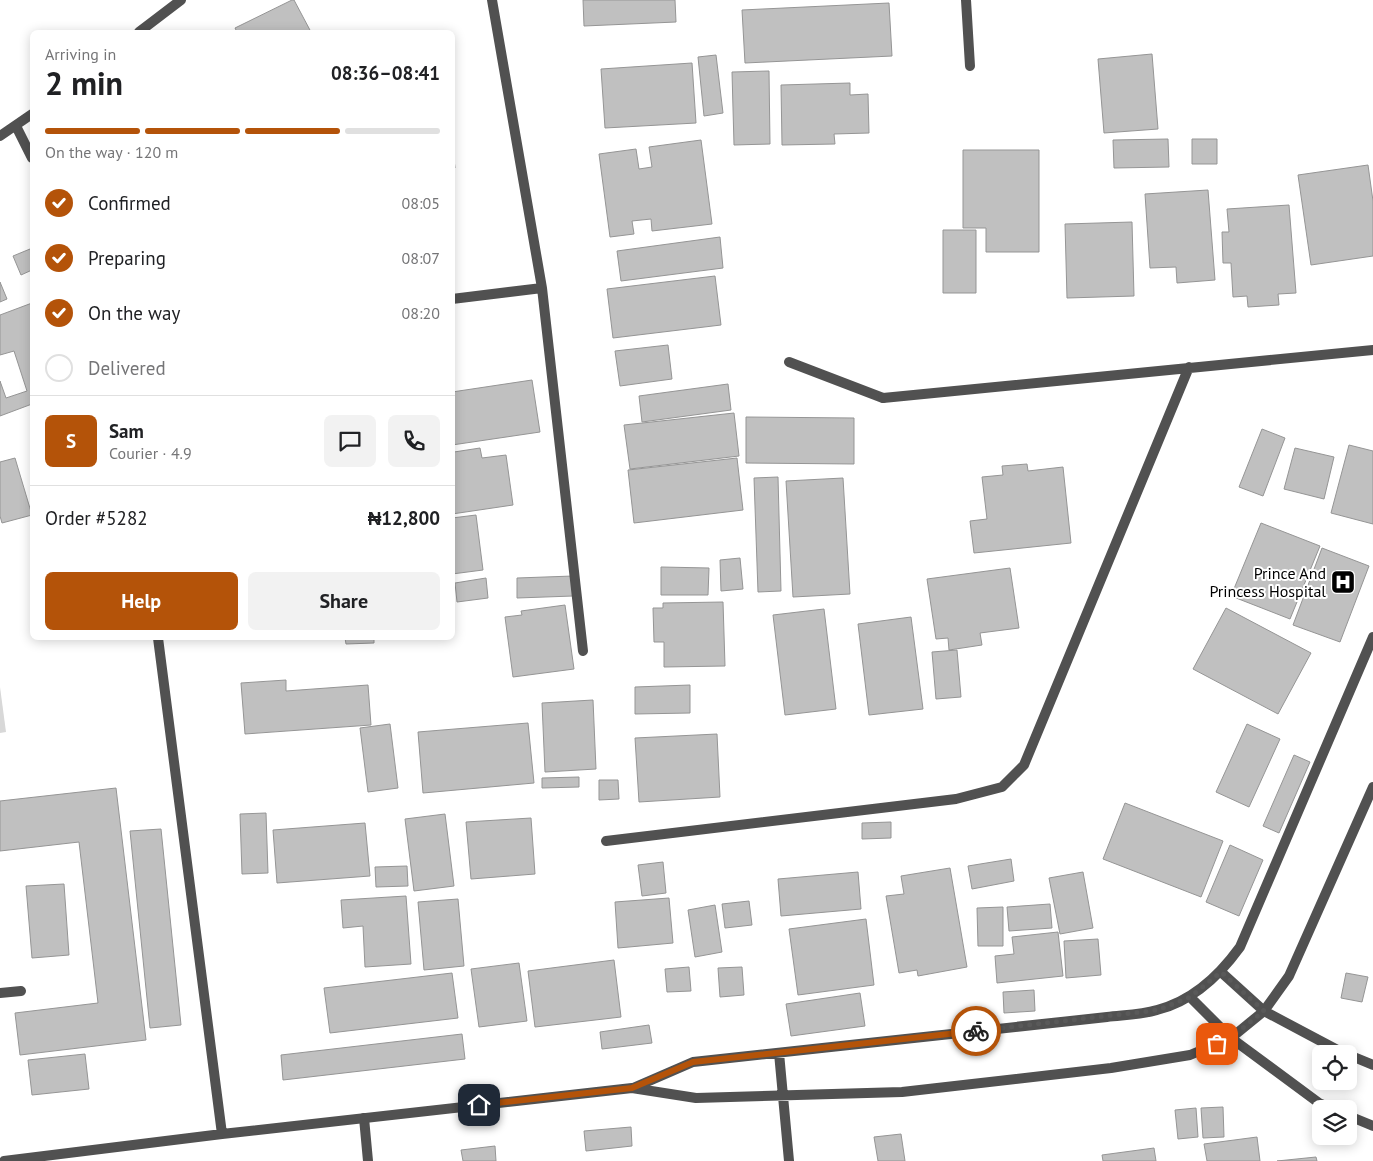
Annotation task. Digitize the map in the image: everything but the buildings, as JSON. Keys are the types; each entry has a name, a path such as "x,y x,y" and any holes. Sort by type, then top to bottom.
{"street":[{"path":"142,30 181,0"},
{"path":"492,0 542,288 584,651"},
{"path":"966,0 970,66"},
{"path":"0,136 30,116"},
{"path":"16,126 30,154"},
{"path":"455,300 542,288"},
{"path":"789,362 883,398 1373,350"},
{"path":"606,841 956,799 1002,787 1024,765 1189,368"},
{"path":"632,1088 693,1062 1115,1016 1158,1010 1190,997 1221,972 1240,947 1373,637"},
{"path":"158,640 222,1134"},
{"path":"4,1161 222,1134 632,1088 696,1098 902,1092 1111,1068 1190,1055 1230,1038 1264,1011 1289,976 1373,787"},
{"path":"1221,972 1264,1011 1328,1045"},
{"path":"0,993 21,990"},
{"path":"1190,997 1230,1038 1315,1100"},
{"path":"779,1053 788,1161"},
{"path":"1357,1058 1373,1065"},
{"path":"364,1118 368,1161"},
{"path":"1357,1119 1373,1126"}],"shaded area":[{"path":"0,687 6,732 0,733"}],"way so far":[{"path":"976,1031 1158,1010 1190,997 1221,972 1264,1011 1230,1038 1217,1044"}],"place":[{"name":"Prince And Princess Hospital","path":"1343,582"}],"route":[{"path":"479,1105 632,1088 693,1062 976,1031"}]}
